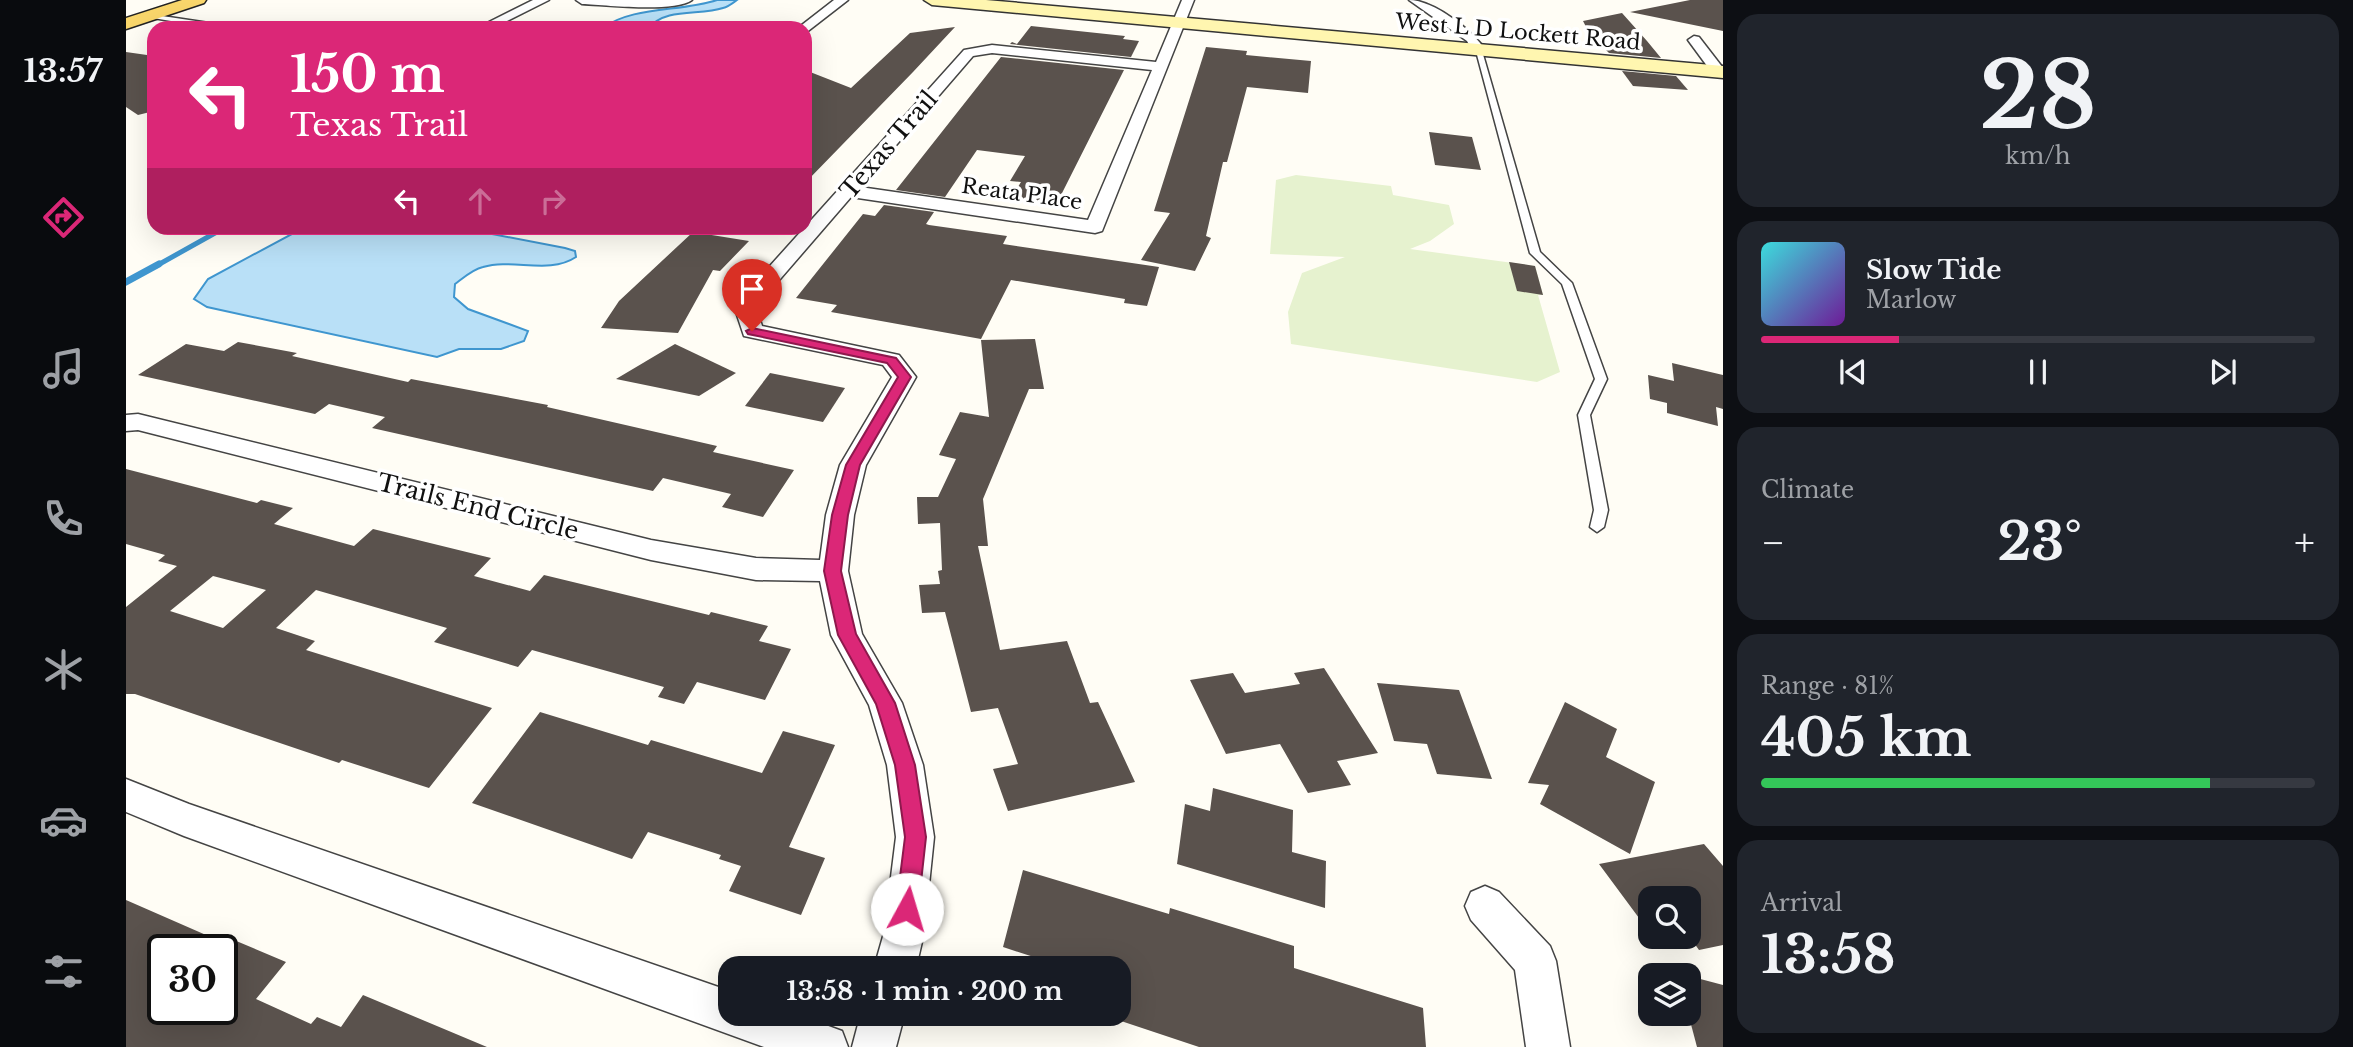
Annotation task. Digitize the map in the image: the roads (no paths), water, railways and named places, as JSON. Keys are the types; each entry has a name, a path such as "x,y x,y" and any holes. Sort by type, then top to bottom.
{"main road":[{"path":"126,24 198,0"},
{"name":"West L D Lockett Road","path":"932,0 989,3 1179,24 1720,72"}],"street":[{"path":"498,21 543,0"},
{"path":"582,0 649,4 686,0"},
{"path":"649,4 666,0"},
{"name":"Reata Place","path":"849,191 1094,227 1188,0"},
{"path":"1415,0 1472,39 1479,51"},
{"path":"812,22 841,1"},
{"path":"1694,40 1720,72"},
{"name":"Texas Trail","path":"812,232 969,53 992,50 1161,66"},
{"name":"Texas Trail","path":"809,235 745,306 752,331 891,360 904,377 853,465 840,515 833,571 847,635 885,703 905,765 915,837 904,933 898,956"},
{"name":"Trails End Circle","path":"126,423 138,422 652,550 756,569 833,571"},
{"path":"126,795 184,819 718,1009"},
{"path":"1485,906 1535,961 1548,1047"},
{"path":"767,1026 826,1047"},
{"path":"874,1047 880,1026"}],"lane":[{"path":"149,16 182,21"},
{"path":"1479,51 1535,253 1567,283 1601,379 1584,415 1601,510 1597,527"}],"water":[{"path":"717,0 737,0 727,7 684,13 656,21 615,21 642,13"},
{"path":"290,235 497,235 565,248 575,251 576,257 554,265 506,264 479,268 455,284 454,297 468,309 528,331 524,341 501,349 459,349 437,357 207,307 194,299 208,279"}],"waterway":[{"path":"156,266 211,235"},
{"path":"126,282 159,264"}]}
